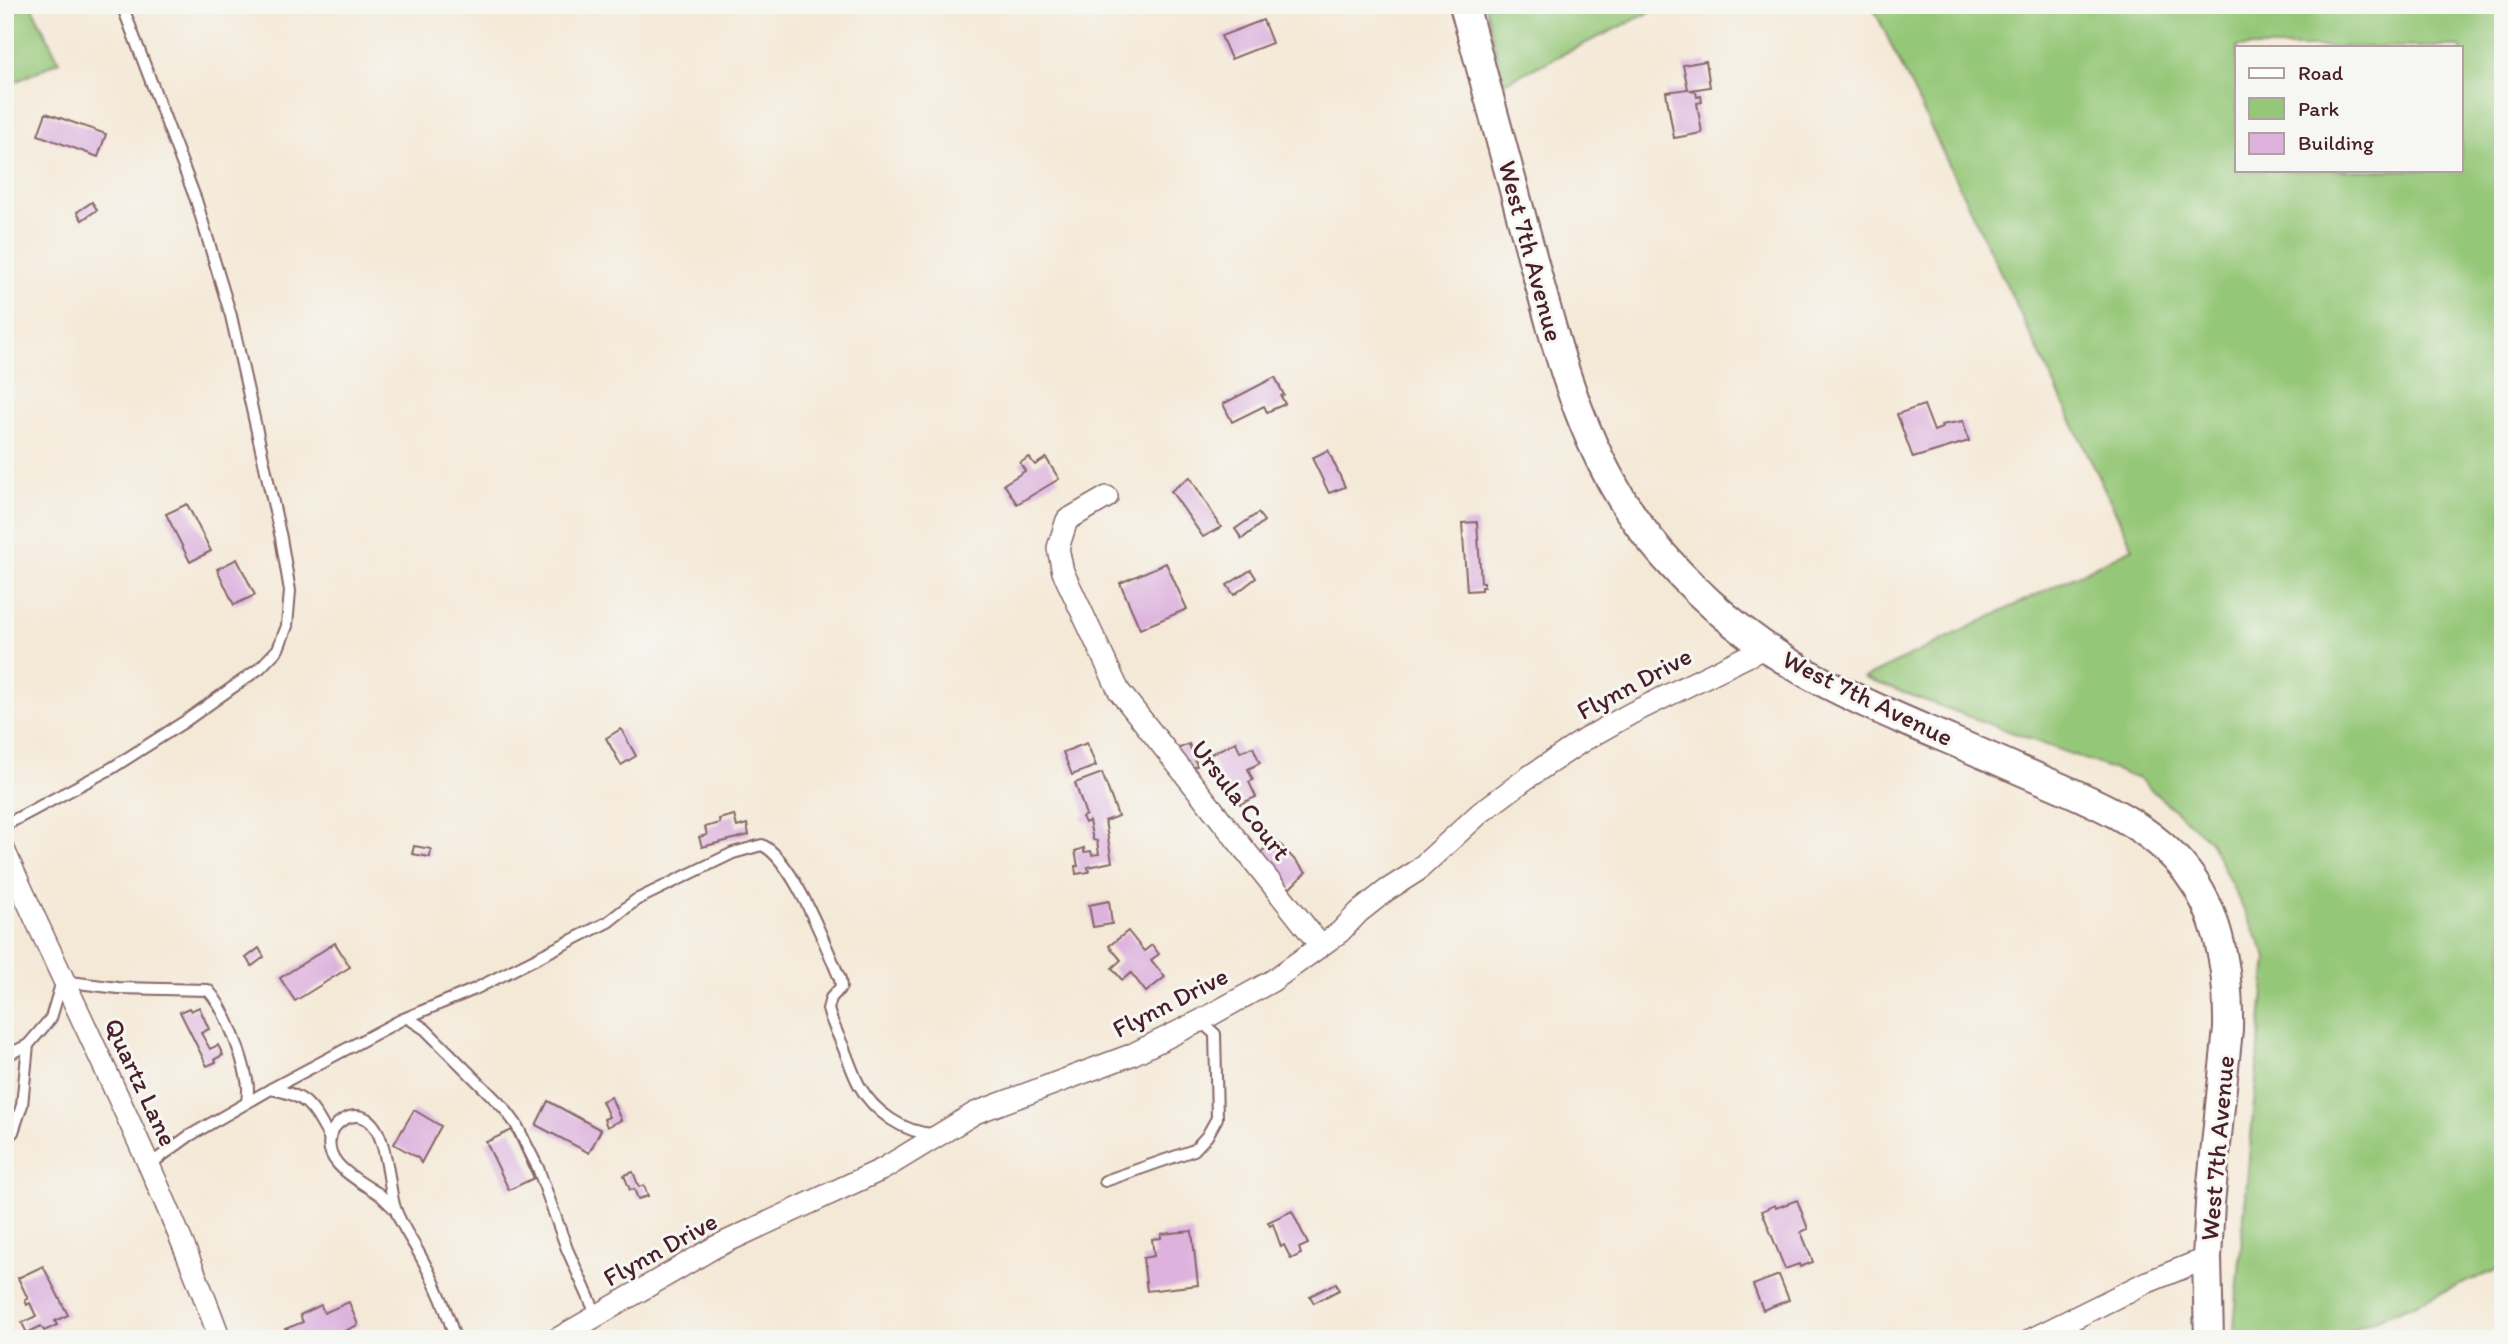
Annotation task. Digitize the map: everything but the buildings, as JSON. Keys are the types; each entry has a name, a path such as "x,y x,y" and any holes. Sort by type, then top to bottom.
{"main road":[{"name":"West 7th Avenue","path":"1464,5 1552,328 1582,422 1600,463 1622,501 1648,537 1708,601 1766,647 1847,694 2125,819 2167,850 2187,872 2202,896 2216,930 2227,980 2228,1007 2207,1258 2209,1339"}],"street":[{"name":"Ursula Court","path":"1107,497 1067,520 1058,548 1063,572 1077,603 1119,691 1320,944"},
{"name":"Flynn Drive","path":"557,1339 715,1247 883,1169 975,1114 1131,1055 1272,981 1340,932 1387,890 1417,871 1480,813 1527,778 1584,740 1630,714 1766,647"},
{"name":"Quartz Lane","path":"5,852 62,981 149,1165 220,1339"},
{"path":"2032,1339 2145,1283 2207,1258"}],"lane":[{"path":"5,825 112,768 194,715 260,668 278,649 287,626 290,592 283,552 231,316 196,200 122,5"},
{"path":"149,1165 189,1136 271,1089 408,1018 475,989 608,922 626,911 636,900 733,853 762,845 777,855 790,874 811,914 839,979 841,987 831,998 828,1009 859,1085 870,1100 890,1118 908,1129 940,1134"},
{"path":"5,1056 28,1045 51,1018 62,981 118,988 208,990 222,1013 242,1059 248,1084 247,1102"},
{"path":"408,1018 425,1029 504,1108 516,1124 538,1168 567,1249 597,1316"},
{"path":"1105,1181 1194,1150 1207,1136 1217,1118 1215,1034 1200,1021"},
{"path":"5,1139 13,1132 22,1105 28,1045"},
{"path":"271,1089 293,1093 305,1101 317,1115 329,1137 331,1152 339,1166 395,1209"},
{"path":"329,1137 338,1122 354,1116 371,1122 379,1133 395,1209 448,1313 455,1339"}],"green space":[{"path":"5,5 31,5 59,61 5,87"},
{"path":"1485,5 1665,5 1503,83"},
{"path":"1872,5 2503,5 2503,1267 2329,1339 2233,1339 2267,957 2210,841 2139,779 1864,678 2133,548"}]}
